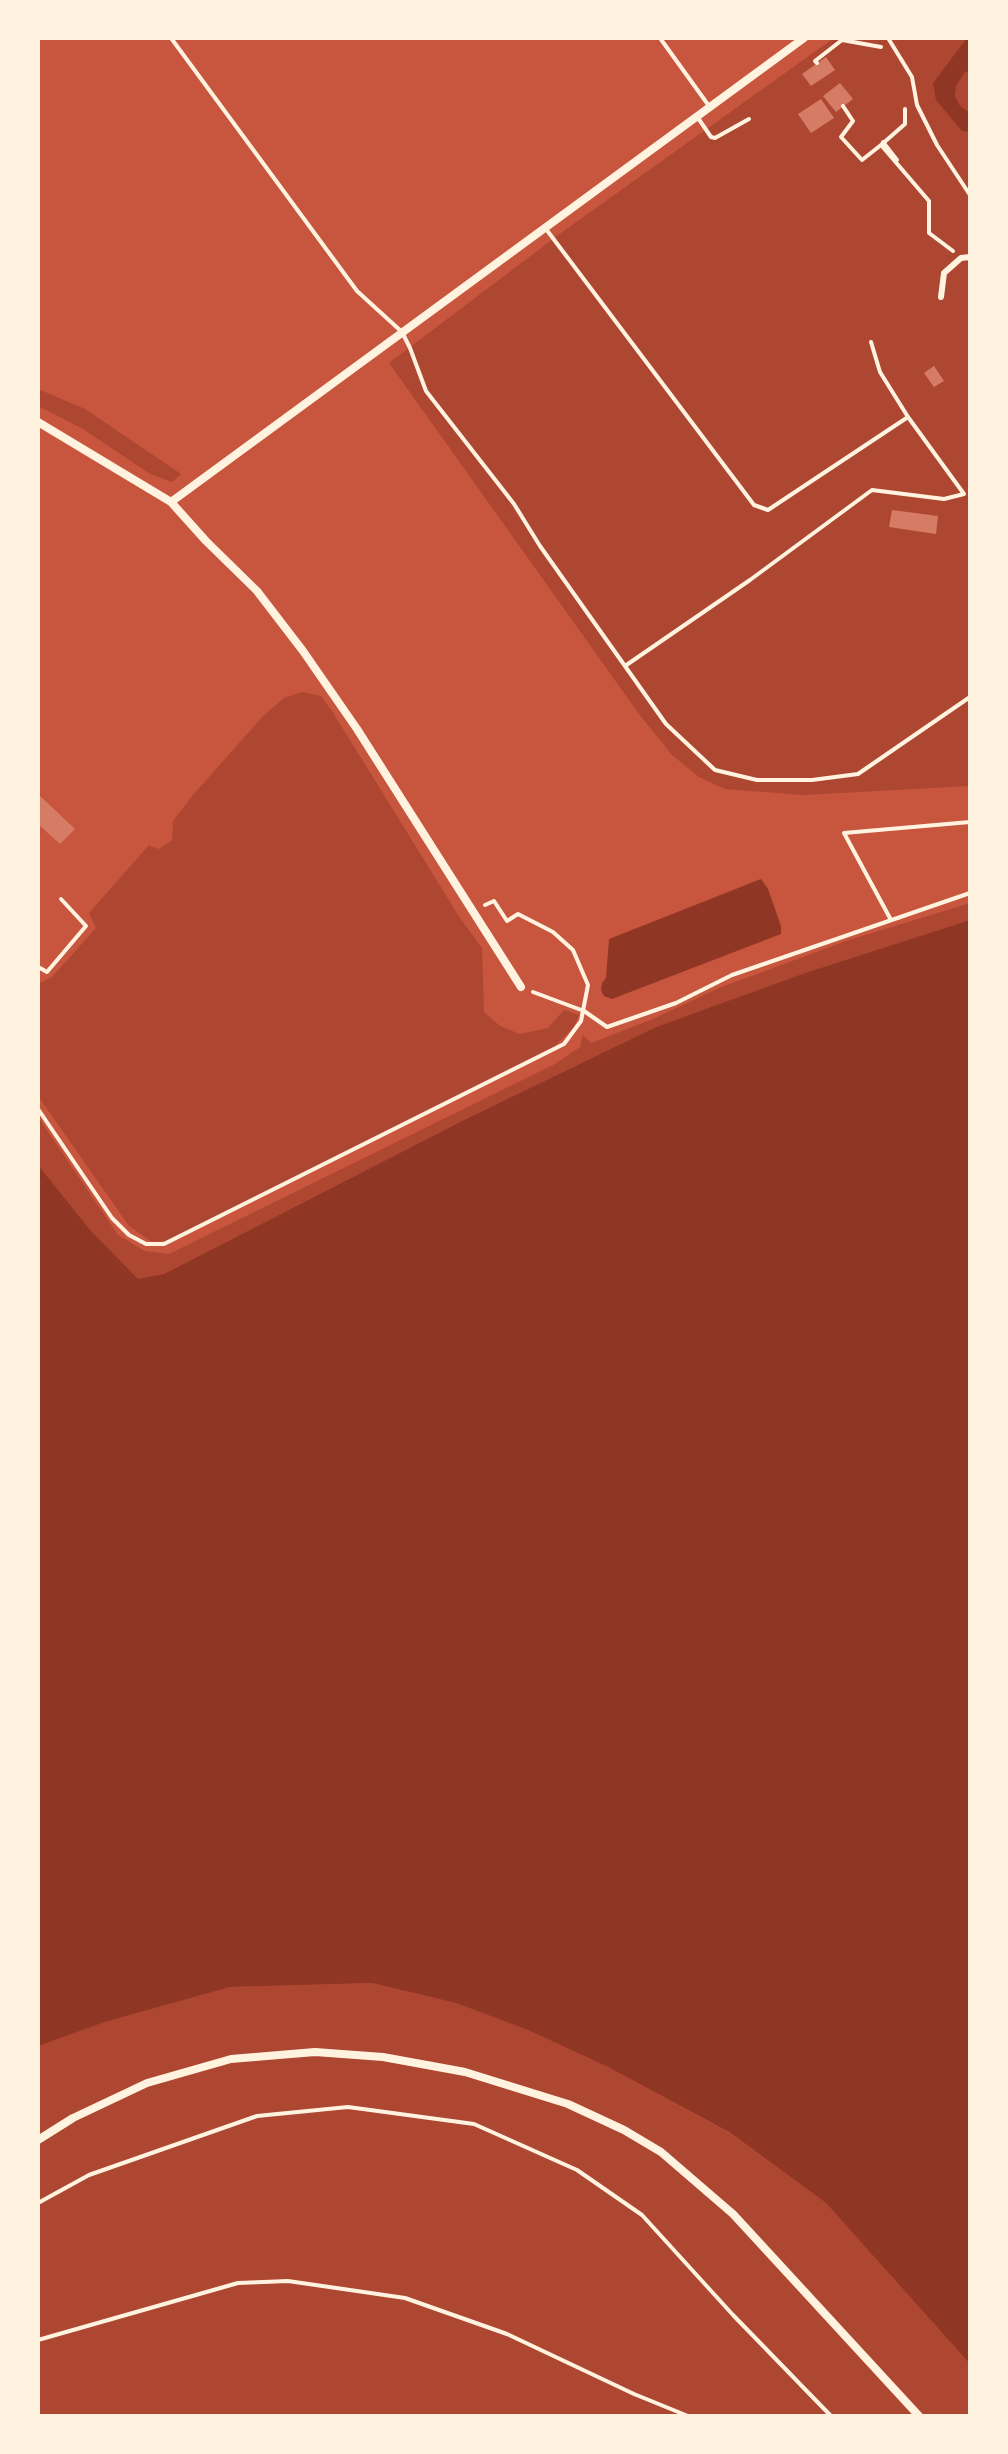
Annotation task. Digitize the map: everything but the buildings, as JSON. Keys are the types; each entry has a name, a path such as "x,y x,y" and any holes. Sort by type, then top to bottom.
{"street":[{"path":"171,502 804,38"},
{"path":"941,297 944,273 961,258 970,257"},
{"path":"38,422 171,502 257,591 357,729 521,987"},
{"path":"38,2140 73,2118 147,2083 231,2059 315,2052 383,2057 465,2072 568,2104 624,2130 661,2152 733,2214 919,2416"}],"lane":[{"path":"171,38 357,291 402,332 426,391 514,504 540,546 666,724 715,770 757,780 812,780 858,774 970,697"},
{"path":"660,38 709,106"},
{"path":"888,38 912,77 917,105 937,145 970,195"},
{"path":"696,115 711,137 715,138 749,119"},
{"path":"544,227 754,505 768,510 908,417"},
{"path":"625,666 750,580 872,490 944,499 964,494 908,417 880,372 871,342"}],"path":[{"path":"817,63 815,61 842,40 881,46 888,59"},
{"path":"843,106 853,121 841,137 862,160 905,124 904,96"},
{"path":"882,144 929,201 929,233 961,258"},
{"path":"891,920 844,833 970,822"},
{"path":"521,987 584,1011 607,1027 676,1003 732,975 970,893"},
{"path":"38,969 47,972 86,926 61,899"},
{"path":"38,1109 112,1218 129,1235 146,1244 164,1244 564,1044 581,1021 588,985 573,950 553,932 518,914 507,921 494,901 472,911"},
{"path":"38,2203 89,2175 257,2116 348,2107 474,2124 577,2170 642,2215 831,2416"},
{"path":"38,2340 238,2283 288,2281 405,2298 507,2334 688,2416"}],"shaded area":[{"path":"834,38 970,38 970,786 803,795 725,789 699,777 672,755 639,714 389,363 561,233"},
{"path":"970,38 970,70 964,73 956,86 955,96 960,106 970,113 970,132 962,131 936,100 933,83"},
{"path":"38,389 85,409 181,474 172,482 150,474 83,429 38,406"},
{"path":"302,692 321,696 332,711 460,918 482,948 484,1012 500,1026 520,1034 548,1028 564,1010 579,1015 574,1027 555,1046 166,1241 152,1242 129,1226 38,1096 38,984 52,977 96,928 89,913 149,845 159,849 172,840 173,821 264,715 284,698"},
{"path":"761,879 768,889 781,934 612,999 604,996 601,990 606,978 609,939"},
{"path":"970,903 970,920 805,973 656,1027 466,1119 164,1274 138,1280 91,1231 38,1165 38,1117 118,1235 145,1251 169,1254 555,1064 580,1047 583,1035 591,1043 653,1019 719,988 846,941"},
{"path":"970,920 970,2364 826,2203 729,2132 608,2067 528,2030 456,2003 372,1983 230,1987 105,2022 38,2046 38,1165 91,1231 138,1279 164,1274 466,1119 656,1027 805,973"},
{"path":"372,1983 456,2003 528,2030 608,2067 728,2132 826,2203 970,2364 970,2416 38,2416 38,2046 105,2022 230,1987"}]}
